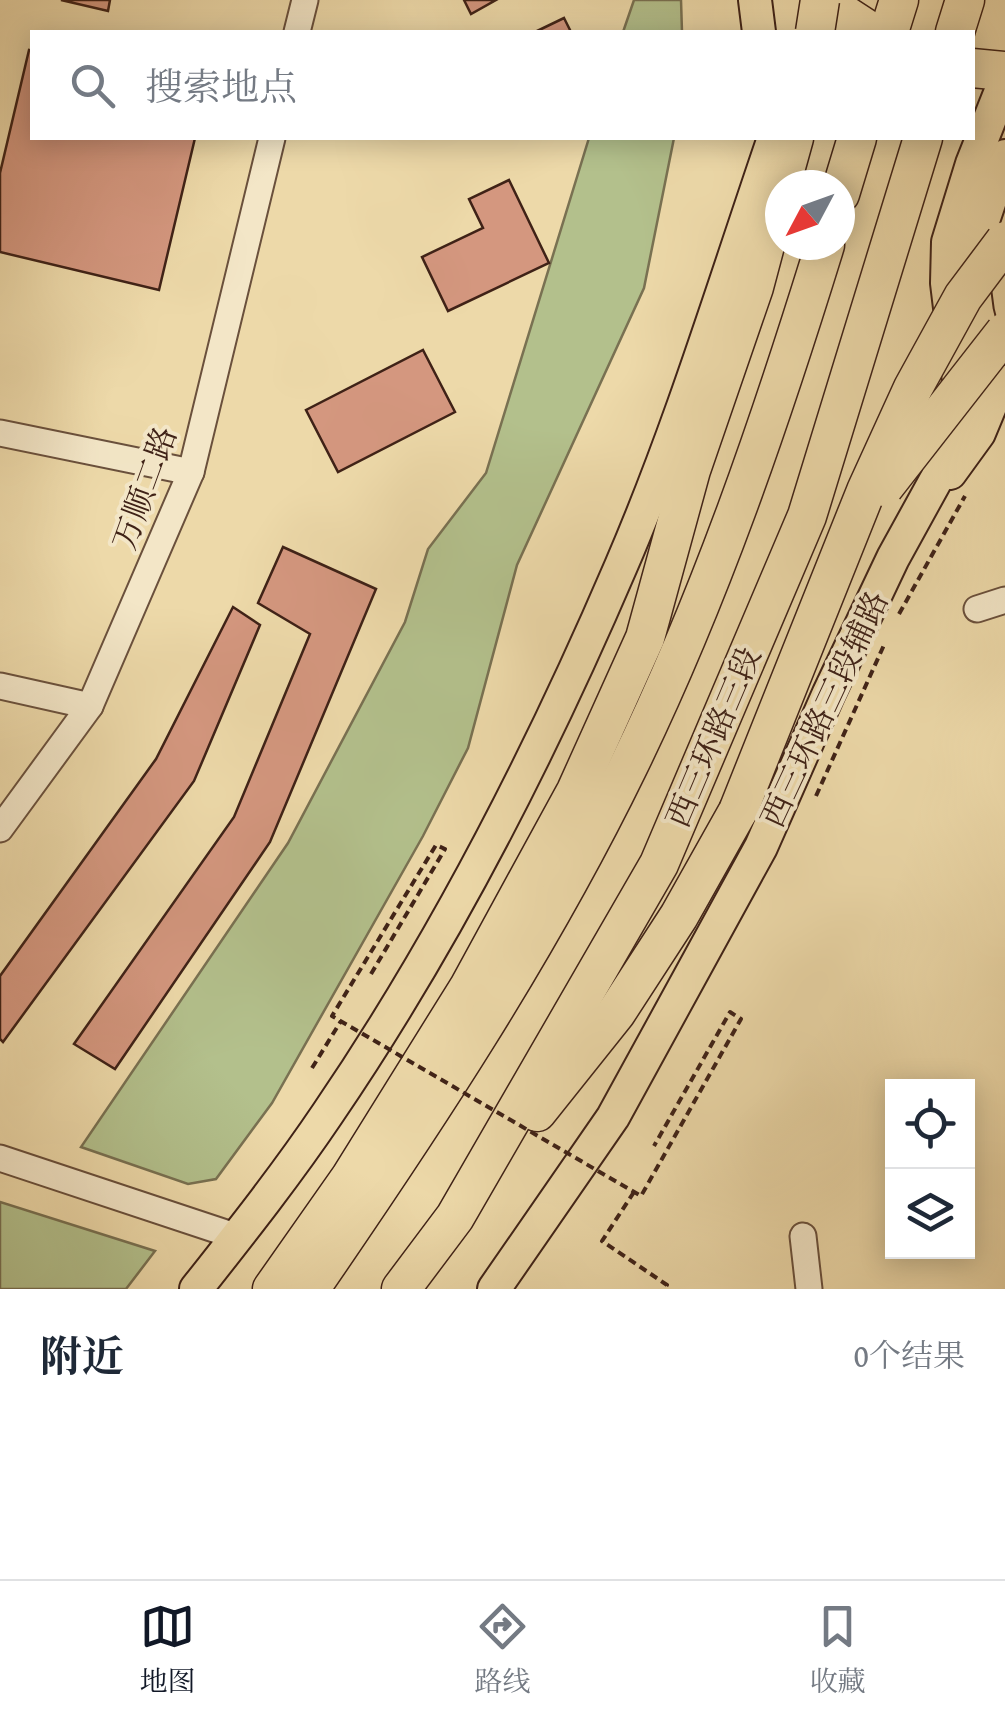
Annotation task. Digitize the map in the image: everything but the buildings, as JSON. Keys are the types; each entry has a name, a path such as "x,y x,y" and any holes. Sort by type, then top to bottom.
{"highway":[{"path":"812,30 820,0"},
{"path":"829,0 869,30"},
{"path":"890,30 899,0"},
{"path":"956,30 965,0"},
{"path":"975,68 1005,70"},
{"path":"780,170 793,140"},
{"path":"847,170 856,140"},
{"name":"西三环路三段","path":"401,1289 456,1216 667,846 807,516 922,140"},
{"path":"272,1289 350,1178 468,987 576,790 645,638 692,470 754,287 765,226"},
{"path":"456,1216 616,1013 680,916 738,811 913,388 963,297 1005,241"},
{"name":"西三环路三段","path":"310,1289 462,1059 542,926 628,768 748,485 819,260"},
{"path":"852,528 1005,332"}],"main road":[{"path":"756,0 759,30"},
{"name":"西三环路三段辅路","path":"494,1289 614,1116 743,880 837,676 937,478 961,398 947,283 948,242 972,164 1005,81"},
{"path":"758,140 767,170"},
{"path":"773,170 774,140"},
{"path":"916,516 979,433 993,398 992,372 977,312 970,259 1003,172"},
{"path":"196,1289 328,1113 432,944 555,711 622,564 765,205"}],"street":[{"path":"298,30 305,0"},
{"name":"万顺二路","path":"0,829 90,706 191,472 272,140"},
{"path":"0,432 191,472"},
{"path":"977,609 1005,600"},
{"path":"0,686 90,706"},
{"path":"0,1158 238,1236"},
{"path":"803,1236 809,1289"}],"path":[{"path":"894,622 972,484"},
{"path":"812,803 887,639"},
{"path":"371,974 445,849 436,845 332,1016 641,1196 741,1019 730,1012 654,1146"},
{"path":"312,1068 341,1021"},
{"path":"634,1192 602,1241 667,1286 663,1289"}],"green space":[{"path":"634,0 681,0 682,30 624,30"},
{"path":"588,140 674,140 644,288 517,565 468,748 423,836 272,1103 216,1179 188,1184 81,1147 288,843 405,622 428,549 486,473"},
{"path":"0,1202 155,1251 126,1289 0,1289"}]}
